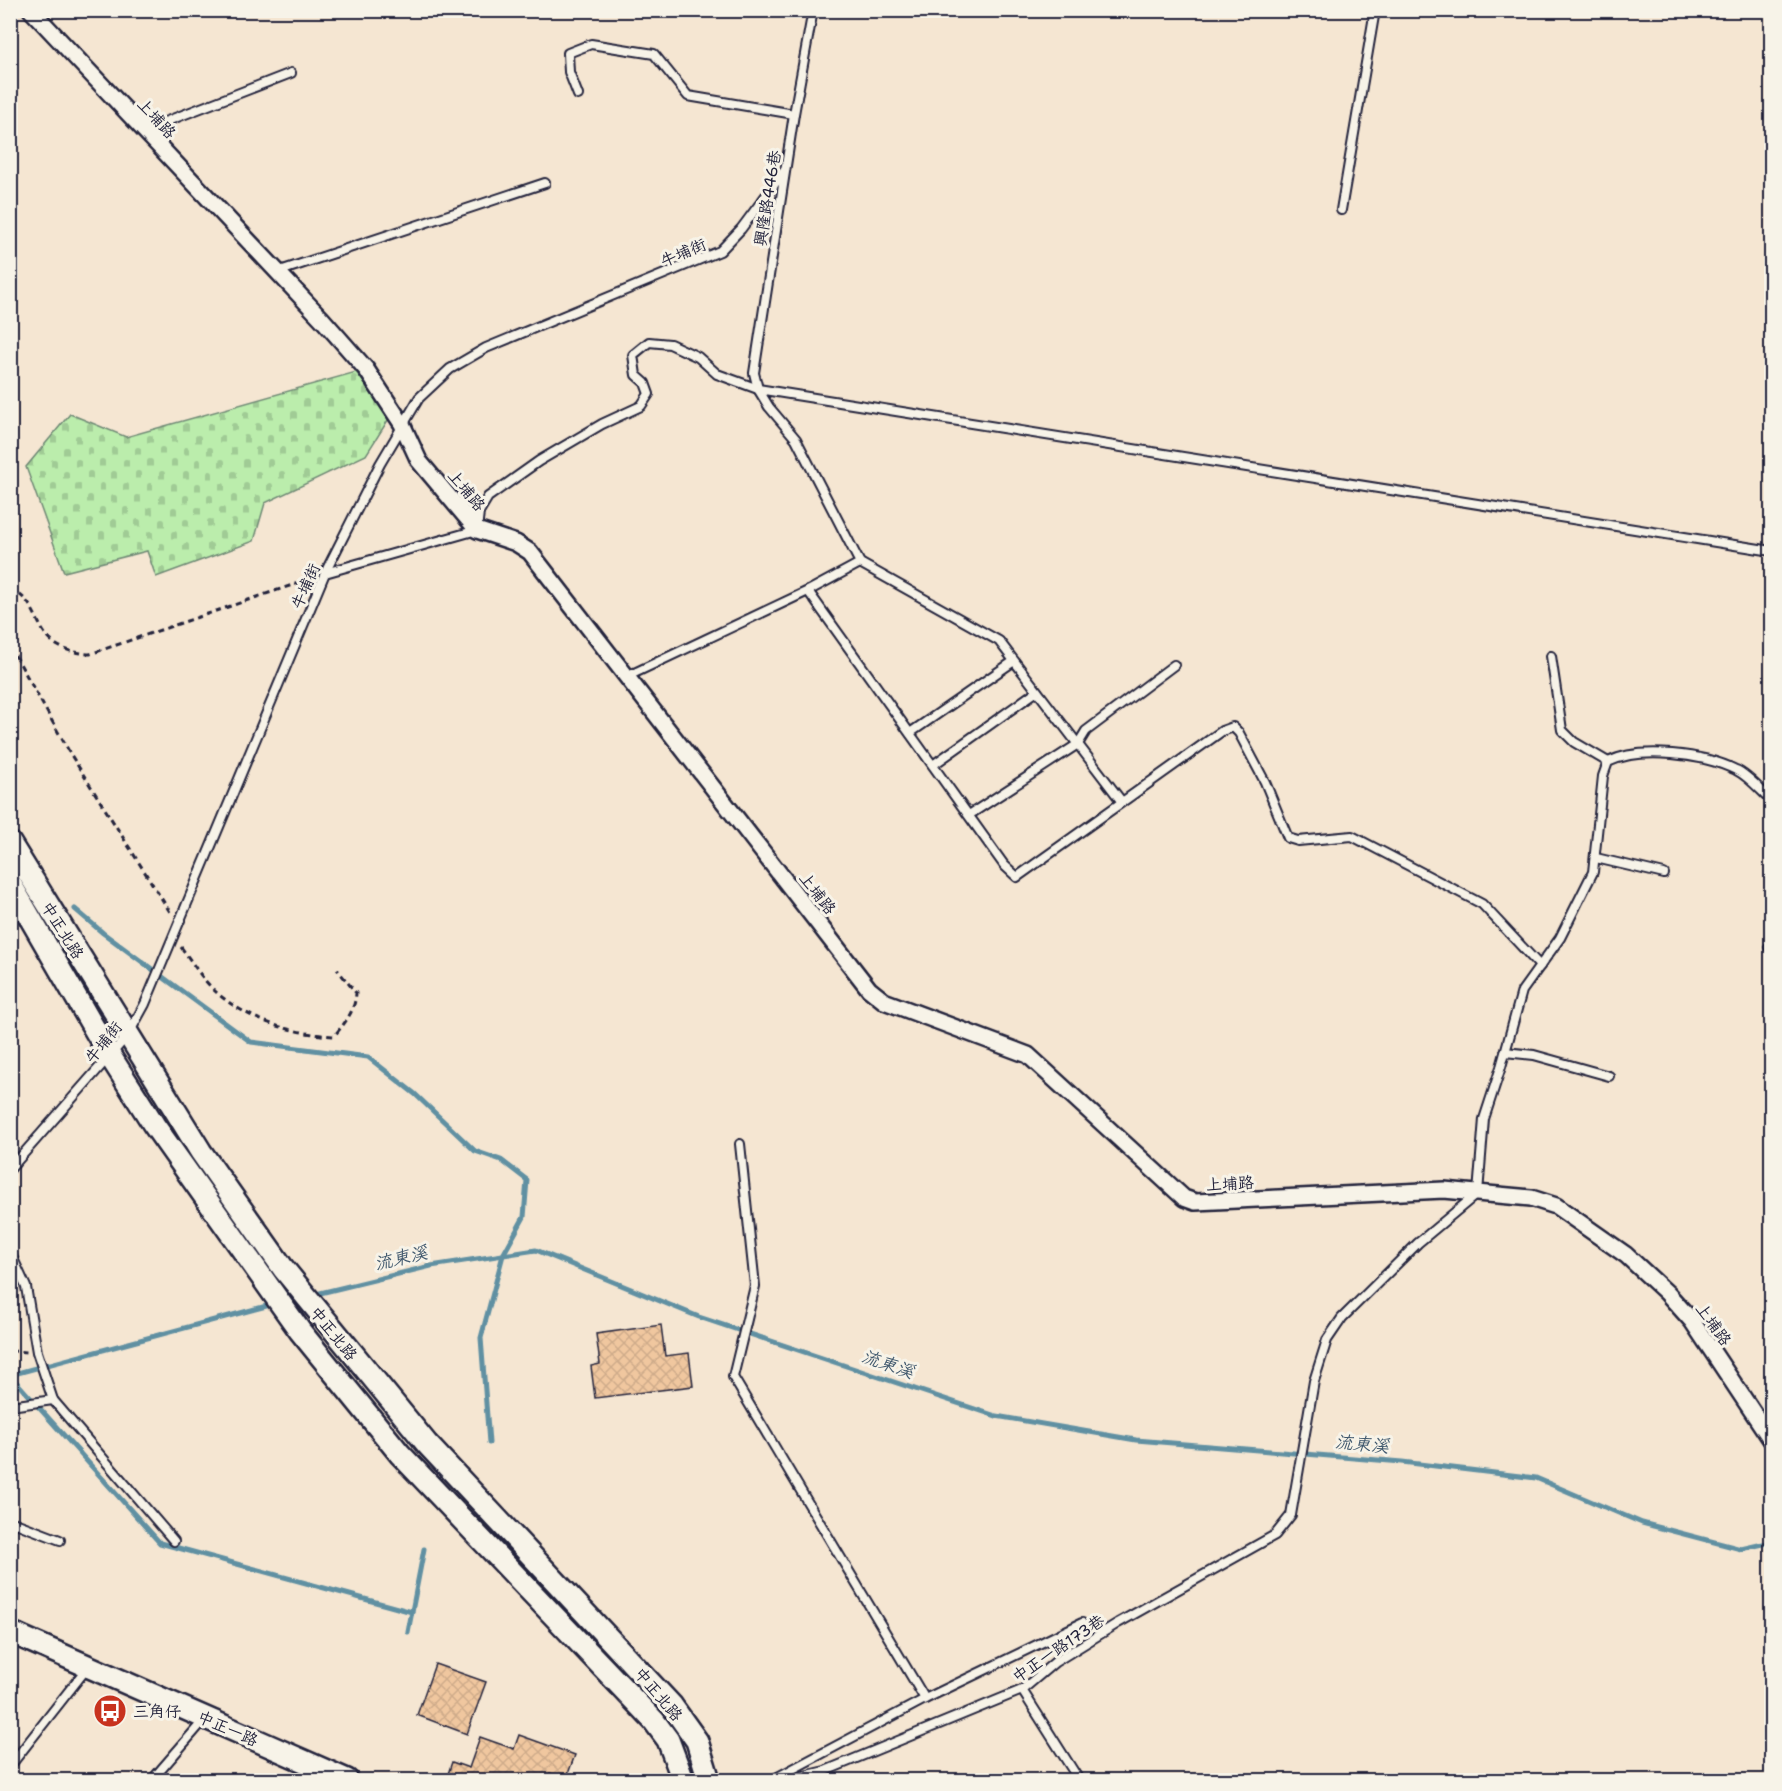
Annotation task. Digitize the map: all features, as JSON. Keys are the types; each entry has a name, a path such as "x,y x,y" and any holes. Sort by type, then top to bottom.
{"main road":[{"name":"中正北路","path":"10,843 201,1152 282,1268 427,1444 672,1706 697,1741 709,1780"},
{"name":"中正北路","path":"10,883 110,1056 154,1125 300,1330 400,1454 654,1720 668,1740 683,1780"},
{"name":"中正一路","path":"10,1632 347,1780"}],"street":[{"name":"上埔路","path":"31,10 278,272 366,369 402,424 419,461 477,530 516,543 530,552 869,989 884,1002 1028,1055 1184,1198 1195,1202 1444,1190 1531,1198 1556,1206 1626,1256 1667,1293 1692,1321 1772,1441"}],"lane":[{"name":"興隆路446巷","path":"758,389 754,373 794,114 813,10"},
{"path":"1341,210 1375,10"},
{"path":"578,95 569,72 568,54 591,44 654,54 688,96 794,114"},
{"path":"144,130 291,73"},
{"name":"牛埔街","path":"10,1169 128,1035 155,980 325,573 402,424 429,387 468,357 720,251 741,229 785,170"},
{"path":"278,272 545,183"},
{"path":"325,573 477,530 479,512 488,497 584,434 640,406 650,394 645,382 636,375 633,356 649,342 670,344 698,357 717,374 758,389 1772,551"},
{"path":"758,389 769,407 796,439 860,563 999,641 1122,802"},
{"path":"628,676 808,591 860,563"},
{"path":"808,591 1004,865 1017,877 1222,730 1233,728 1239,733 1265,782 1288,838 1298,841 1352,836 1482,904 1539,966"},
{"path":"1551,656 1562,730 1574,742 1608,762"},
{"path":"910,733 1014,661"},
{"path":"969,815 1078,744 1086,731 1174,665"},
{"path":"933,765 1037,691"},
{"path":"1478,1193 1484,1119 1522,991 1560,938 1593,872 1603,776 1608,762 1618,757 1657,752 1709,761 1737,770 1772,801"},
{"path":"1596,858 1664,874"},
{"path":"1505,1052 1534,1055 1609,1076"},
{"path":"740,1144 755,1286 733,1377 925,1699"},
{"name":"中正一路173巷","path":"787,1780 825,1772 1022,1690 1055,1662 1109,1628 1275,1535 1291,1515 1314,1381 1328,1340 1342,1318 1418,1243 1478,1193"},
{"path":"10,1252 26,1287 37,1352 53,1400 174,1541"},
{"path":"10,1406 53,1400"},
{"path":"10,1521 60,1540"},
{"path":"772,1780 925,1699 1082,1623"},
{"path":"10,1766 88,1666"},
{"path":"1022,1690 1079,1780"},
{"path":"152,1780 206,1718"}],"path":[{"path":"10,589 22,594 45,637 73,653 90,654 325,573"},
{"path":"10,646 71,755 170,912 180,919"},
{"path":"172,937 214,991 245,1014 307,1035 334,1036 347,1021 356,1002 356,993 337,969"}],"green space":[{"path":"356,372 390,417 366,455 265,503 254,541 156,577 147,551 64,572 26,467 70,414 126,437"}],"building":[{"path":"661,1325 665,1356 689,1353 693,1386 595,1398 591,1366 600,1364 596,1334"},
{"path":"435,1664 486,1682 467,1734 417,1715"},
{"path":"519,1735 575,1755 566,1779 550,1773 547,1780 446,1780 452,1762 469,1768 480,1737 514,1749"}],"waterway":[{"path":"75,909 103,933 251,1042 368,1057 415,1094 475,1151 501,1160 527,1180 524,1217 503,1255 481,1338 489,1443"},
{"name":"流東溪","path":"312,1295 431,1266 536,1250 699,1317 996,1416 1136,1440 1402,1462 1536,1478 1642,1523 1741,1549 1772,1542"},
{"path":"274,1304 10,1375 160,1543 412,1612"},
{"path":"408,1632 424,1549"}],"place":[{"name":"三角仔","path":"110,1711"}]}
